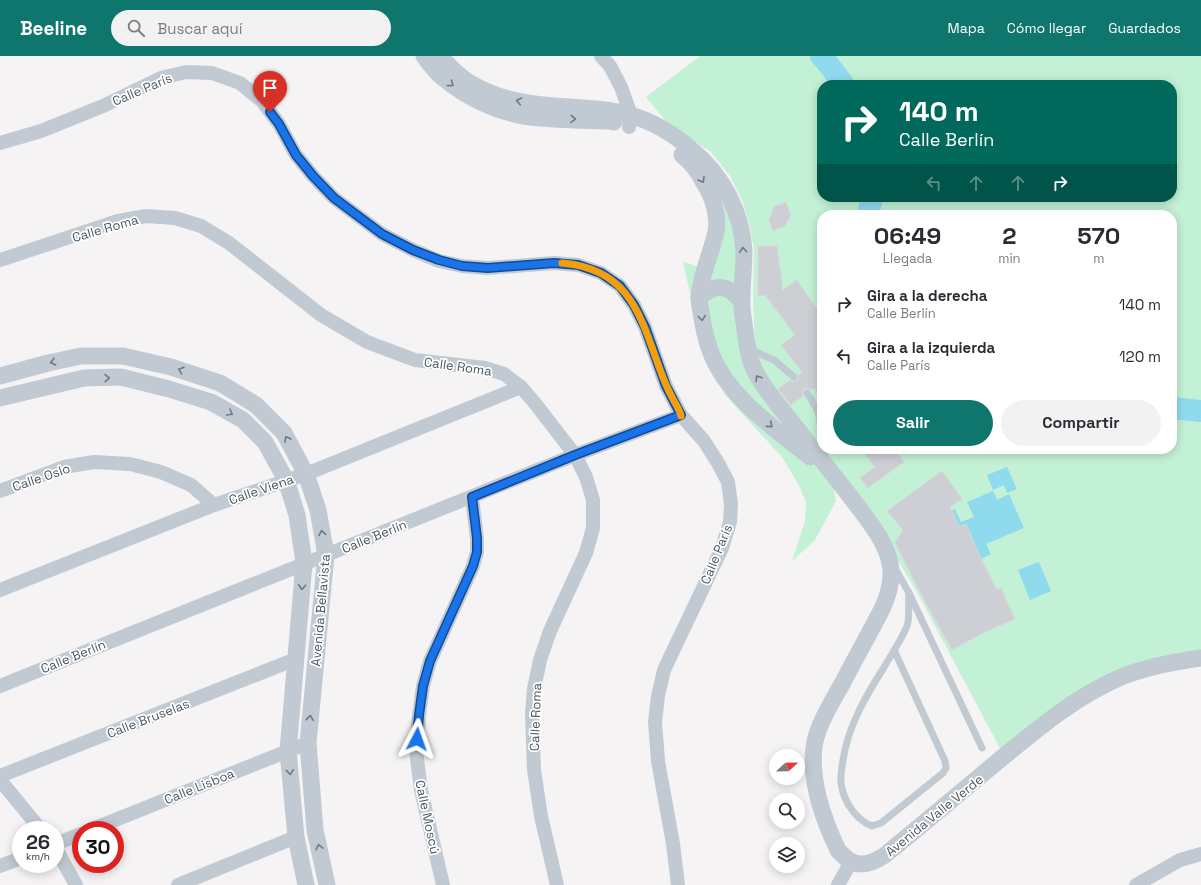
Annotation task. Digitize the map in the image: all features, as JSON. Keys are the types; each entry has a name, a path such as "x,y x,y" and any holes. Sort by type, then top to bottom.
{"street":[{"path":"424,56 441,76 460,91 481,102 505,111 529,117 630,121 648,133 666,142 685,157 699,174 710,193 716,211 716,231 704,270 699,298 704,330 711,354 728,384 767,423 834,475"},
{"path":"440,56 452,69 469,83 492,93 513,100 534,104 597,109 670,133 708,165 734,205 741,226 744,250 742,301 748,349 755,372 767,392 817,454"},
{"path":"601,56 610,66 621,87 630,121"},
{"name":"Calle París","path":"0,143 41,131 161,78 186,72 212,73 240,83 262,100 279,124 296,155 313,176 334,198 382,234 413,250 439,260 462,266 488,268 554,263 578,265 601,273 620,286 634,305 645,327 666,386 681,415 704,441 728,482 732,504 730,522 722,548 664,670 658,696 655,722 658,761 673,844 678,885"},
{"name":"Calle Roma","path":"0,260 118,222 146,216 175,218 201,226 229,243 321,315 367,342 414,360 485,368 504,374 521,387 575,455 586,477 593,500 593,528 586,553 550,631 540,660 534,689 532,714 534,770 541,816 557,885"},
{"path":"699,298 707,291 716,288 726,288 735,293 742,301"},
{"name":"Avenida Bellavista","path":"0,376 80,356 122,356 172,367 220,383 256,406 284,433 306,474 318,510 326,555 308,743 315,830 327,885"},
{"name":"Avenida Bellavista","path":"0,398 84,378 121,377 169,389 211,402 242,420 265,442 286,480 297,515 304,563 288,751 296,837 306,885"},
{"name":"Calle Viena","path":"0,590 214,505 306,474 521,387"},
{"name":"Calle Berlín","path":"0,686 575,455 681,415"},
{"path":"817,454 876,531 887,552 891,570 890,591 882,609 823,719 815,742 814,767 818,798 828,828 839,852 851,862 838,885"},
{"name":"Calle Oslo","path":"0,491 64,467 94,462 130,464 161,472 191,485 214,505"},
{"name":"Calle Moscú","path":"443,885 421,790 416,744 423,686 430,661 473,566 477,552 477,538 472,497"},
{"name":"Avenida Valle Verde","path":"851,862 864,864 875,861 885,855 1042,725 1095,689 1119,678 1142,670 1174,662 1201,658"},
{"name":"Calle Bruselas","path":"0,776 296,660"},
{"name":"Calle Lisboa","path":"113,821 308,743"},
{"path":"0,780 34,821"},
{"path":"178,885 296,837"},
{"path":"1136,885 1180,860 1201,854"},
{"path":"0,866 12,861"},
{"path":"64,863 76,885"}],"lane":[{"path":"748,349 774,360 794,377"},
{"path":"807,393 817,409"},
{"path":"822,454 822,460"},
{"path":"887,552 909,593 982,748"},
{"path":"894,650 945,761 946,768 943,773 881,823 872,826 865,824 853,812 843,795 840,779 845,747 853,722 908,625 909,593"}],"green space":[{"path":"700,56 1201,56 1201,651 1143,665 1003,754 918,594 892,550 822,454 1177,454 1177,210 817,210 817,448 772,386 761,367 755,341 753,300 754,250 750,226 742,200 730,176 711,152 677,130 664,119 646,97"},
{"path":"702,160 730,201 742,279 722,293 740,304 745,350 831,477 836,501 815,540 792,561 805,521 806,503 799,485 782,457 726,396 707,363 696,332 690,293 683,262 709,270 719,238"}],"water":[{"path":"1007,467 1017,489 1007,493 1004,485 993,490 987,475"},
{"path":"993,491 997,500 1009,494 1024,528 986,544 991,554 981,559 966,524 959,527 951,510 955,509 961,522 974,517 967,502"},
{"path":"1039,562 1051,591 1030,600 1018,570"}],"building":[{"path":"786,202 791,215 785,226 773,231 769,220 774,207"},
{"path":"758,246 777,246 783,290 797,280 817,309 817,392 814,388 811,390 806,388 802,391 803,396 791,405 778,389 790,380 793,382 798,380 798,375 802,372 781,345 795,335 765,295 758,296"},
{"path":"865,454 898,454 904,462 868,488 860,478 875,467"},
{"path":"942,471 962,499 950,507 959,527 966,524 981,559 997,590 1001,588 1015,619 985,632 952,650 918,589 895,542 903,530 887,511"}],"waterway":[{"path":"821,56 840,80"},
{"path":"869,210 871,202"},
{"path":"1177,409 1201,411"}],"slow traffic":[{"path":"562,263 578,265 601,273 620,286 634,305 645,327 666,386 681,416"}],"route":[{"path":"270,112 279,124 296,155 334,198 382,234 413,250 439,260 462,266 488,268 554,263 578,265 601,273 620,286 634,305 645,327 666,386 681,415 575,455 472,497 477,538 477,552 473,566 430,661 423,686 417,739"}]}
